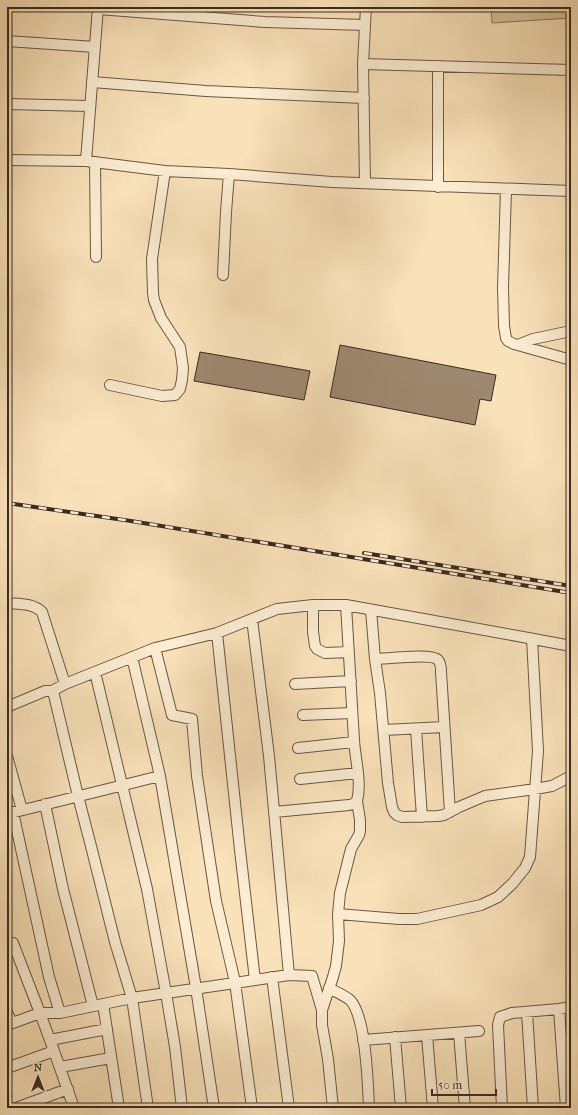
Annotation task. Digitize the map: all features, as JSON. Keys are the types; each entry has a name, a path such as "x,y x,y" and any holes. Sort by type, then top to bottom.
{"street":[{"path":"365,183 363,64 366,7"},
{"path":"96,257 90,161 90,106 98,8 265,22 365,25"},
{"path":"7,41 95,47"},
{"path":"363,64 571,70"},
{"path":"438,66 438,187"},
{"path":"92,82 206,92 364,98"},
{"path":"7,104 90,106"},
{"path":"7,160 90,161 165,171 229,174 332,182 571,191"},
{"path":"110,385 162,396 175,395 180,389 183,368 180,347 161,318 154,300 152,259 165,171"},
{"path":"223,275 229,174"},
{"path":"506,189 503,288 504,326 506,338 518,345 571,360"},
{"path":"518,345 533,339 571,331"},
{"path":"7,603 31,605 38,608 42,612 65,684"},
{"path":"313,605 313,632 315,646 317,649 325,653 349,652"},
{"path":"7,707 45,691 52,691 65,684 155,648 217,633 277,609 313,605 346,606 571,646"},
{"path":"322,1010 333,977 338,954 338,914 340,893 351,849 360,831 357,801 358,773 354,742 346,606"},
{"path":"371,610 375,659 384,730 388,783 392,807 397,814 402,817 444,815 485,796 535,790 552,786 571,776"},
{"path":"252,619 267,733 289,975"},
{"path":"217,633 255,980"},
{"path":"338,914 417,919 481,905 498,897 512,884 525,868 530,858 538,751 532,639"},
{"path":"155,648 172,715 192,719 197,776 216,901 235,982 252,1108"},
{"path":"375,659 426,656 437,658 439,661 441,666 450,812"},
{"path":"132,657 160,776 196,988 214,1108"},
{"path":"95,672 147,889 175,1047 182,1108"},
{"path":"295,684 351,681"},
{"path":"52,691 115,942 132,998 148,1108"},
{"path":"303,715 352,713"},
{"path":"384,730 444,727"},
{"path":"416,729 422,817"},
{"path":"298,748 354,742"},
{"path":"7,756 14,812 49,977 60,1013"},
{"path":"300,778 358,773"},
{"path":"14,812 160,776"},
{"path":"274,812 349,805 357,801"},
{"path":"45,804 63,889 98,1005 107,1028 119,1108"},
{"path":"13,943 74,1108"},
{"path":"7,1012 10,1024 40,1013 60,1013 166,992 289,975 312,976 322,1010 322,1025 328,1059 333,1108"},
{"path":"272,977 289,1108"},
{"path":"329,988 344,996 355,1006 363,1040 369,1108"},
{"path":"502,1108 498,1020 500,1017 502,1015 512,1013 571,1007"},
{"path":"559,1009 566,1108"},
{"path":"527,1012 533,1108"},
{"path":"50,1040 107,1028"},
{"path":"363,1040 479,1031"},
{"path":"459,1033 465,1108"},
{"path":"427,1035 433,1108"},
{"path":"395,1038 401,1108"},
{"path":"7,1068 54,1051"},
{"path":"60,1067 111,1058"},
{"path":"16,1108 68,1089"}],"shaded area":[{"path":"491,7 571,7 571,18 492,23"}],"building":[{"path":"340,345 496,375 491,401 480,399 475,425 330,397"},
{"path":"200,352 310,371 304,400 194,381"}],"railway":[{"path":"7,503 131,521 571,593"},
{"path":"364,553 571,586"}]}
